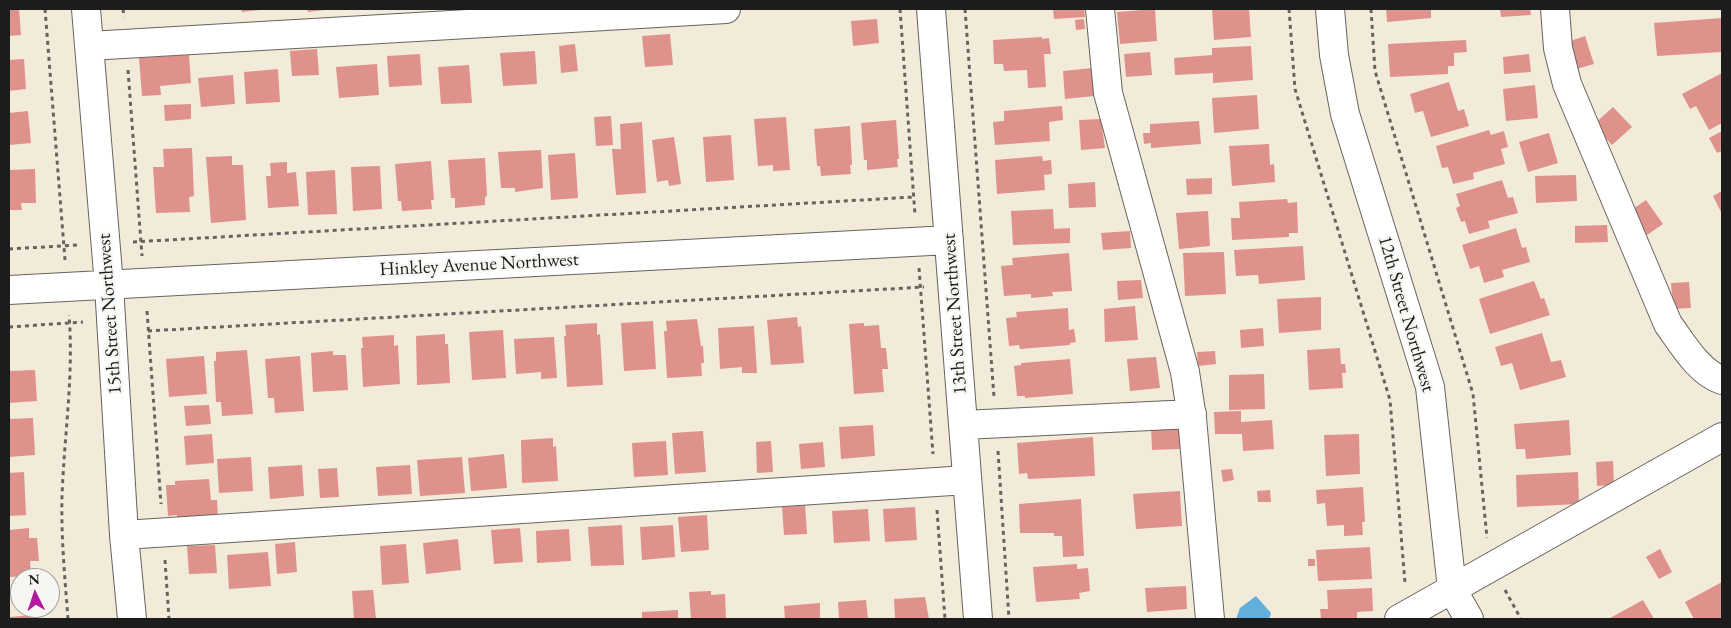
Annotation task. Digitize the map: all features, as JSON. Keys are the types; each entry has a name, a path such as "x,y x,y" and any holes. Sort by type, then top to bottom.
{"street":[{"name":"15th Street Northwest","path":"86,9 109,285 124,535 132,619"},
{"path":"89,46 726,9"},
{"name":"13th Street Northwest","path":"930,9 978,619"},
{"path":"1100,9 1108,93 1185,372 1192,414 1210,619"},
{"name":"12th Street Northwest","path":"1330,9 1334,55 1345,114 1430,387 1452,590 1469,619"},
{"path":"1555,9 1558,48 1567,84 1668,324 1689,352 1707,371 1713,377 1722,380"},
{"name":"Hinkley Avenue Northwest","path":"9,290 949,240"},
{"path":"963,425 1192,414"},
{"path":"1406,616 1722,436"},
{"path":"124,535 967,480"}],"path":[{"path":"45,9 66,264"},
{"path":"123,9 142,258"},
{"path":"900,9 916,222"},
{"path":"965,9 1009,619"},
{"path":"1289,9 1295,89 1390,400 1407,602 1406,616"},
{"path":"1371,9 1375,71 1473,394 1489,562 1522,619"},
{"path":"132,242 914,197"},
{"path":"9,249 83,245"},
{"path":"918,262 945,619"},
{"path":"148,331 927,286"},
{"path":"146,305 169,619"},
{"path":"68,306 72,354 62,498 68,619"},
{"path":"9,327 89,322"}],"water":[{"path":"1256,596 1271,613 1270,617 1267,619 1236,619 1240,608"}],"building":[{"path":"9,9 19,9 21,35 9,36"},
{"path":"241,9 260,9 260,10 242,12"},
{"path":"307,9 325,9 325,10 308,12"},
{"path":"1053,9 1084,9 1085,17 1054,19"},
{"path":"1155,9 1157,41 1120,44 1117,12"},
{"path":"1212,9 1249,9 1251,37 1214,40"},
{"path":"1386,9 1431,9 1431,18 1387,22"},
{"path":"1500,9 1530,9 1531,15 1501,17"},
{"path":"1722,18 1722,52 1657,56 1654,23"},
{"path":"877,19 879,43 853,46 851,21"},
{"path":"1084,19 1085,29 1076,30 1075,20"},
{"path":"670,34 673,65 645,67 642,36"},
{"path":"1585,36 1594,64 1573,70 1565,43"},
{"path":"1042,37 1042,39 1049,38 1051,54 1044,54 1046,87 1028,88 1027,70 1004,71 1003,64 994,64 993,40"},
{"path":"1466,40 1467,52 1454,53 1454,66 1448,66 1448,74 1390,77 1388,44"},
{"path":"575,44 578,71 561,73 559,46"},
{"path":"1251,46 1253,80 1213,83 1213,73 1175,75 1174,58 1212,55 1212,48"},
{"path":"317,49 319,75 292,76 290,51"},
{"path":"535,51 537,84 503,86 500,53"},
{"path":"1150,52 1152,75 1126,77 1124,54"},
{"path":"420,54 422,85 389,87 387,56"},
{"path":"1529,54 1531,72 1504,74 1503,57"},
{"path":"189,55 191,83 160,86 161,95 142,96 139,58"},
{"path":"24,59 26,89 9,91 9,60"},
{"path":"377,64 379,95 339,98 336,67"},
{"path":"469,65 472,103 441,104 438,67"},
{"path":"1092,68 1094,96 1065,99 1063,71"},
{"path":"278,69 280,102 246,104 244,72"},
{"path":"1722,73 1722,123 1709,130 1696,106 1690,109 1682,94"},
{"path":"233,75 235,104 201,107 198,78"},
{"path":"1449,82 1458,111 1464,109 1469,126 1431,137 1423,111 1415,113 1410,94"},
{"path":"1535,85 1538,118 1506,121 1503,89"},
{"path":"1257,95 1259,129 1214,133 1212,98"},
{"path":"191,104 191,119 165,121 164,105"},
{"path":"1062,106 1063,120 1049,122 1050,141 995,145 993,122 1004,121 1004,111"},
{"path":"1613,107 1632,127 1612,145 1593,125"},
{"path":"28,111 31,143 9,145 9,113"},
{"path":"611,116 613,145 596,146 594,117"},
{"path":"786,117 790,170 773,171 773,165 758,166 754,119"},
{"path":"1101,119 1105,148 1081,150 1079,120"},
{"path":"896,120 898,167 867,170 867,160 864,160 861,123"},
{"path":"1199,121 1201,144 1151,148 1151,143 1144,144 1143,133 1150,133 1150,124"},
{"path":"642,122 646,193 616,195 612,149 621,149 620,124"},
{"path":"850,126 851,174 821,176 820,166 817,166 814,129"},
{"path":"1489,130 1491,135 1504,131 1508,147 1501,149 1505,164 1473,173 1474,179 1453,184 1448,167 1442,168 1436,146"},
{"path":"1722,131 1722,151 1717,153 1709,138"},
{"path":"1549,133 1558,163 1528,172 1519,142"},
{"path":"731,135 734,180 706,182 703,137"},
{"path":"674,137 681,184 669,186 668,180 657,182 652,140"},
{"path":"1269,144 1270,165 1274,164 1275,182 1232,186 1229,146"},
{"path":"192,148 194,196 189,197 190,212 156,213 153,167 164,167 163,149"},
{"path":"541,150 543,188 515,192 515,188 501,188 498,152"},
{"path":"575,153 578,198 551,200 548,155"},
{"path":"232,156 232,165 243,165 246,220 211,223 206,157"},
{"path":"1042,156 1043,161 1051,160 1052,174 1044,175 1045,190 997,194 995,160"},
{"path":"485,158 487,196 485,197 485,205 455,208 455,198 451,198 448,160"},
{"path":"431,161 434,200 431,200 432,209 402,211 401,201 398,201 395,164"},
{"path":"287,162 287,173 296,172 299,206 268,208 266,176 271,176 270,163"},
{"path":"380,166 382,209 353,211 351,167"},
{"path":"35,169 36,203 21,203 22,210 9,210 9,170"},
{"path":"335,170 337,214 308,215 306,172"},
{"path":"1576,175 1577,201 1536,203 1535,176"},
{"path":"1212,178 1212,194 1187,195 1186,179"},
{"path":"1502,180 1508,198 1513,197 1518,213 1488,221 1490,228 1469,234 1465,221 1461,222 1456,208 1460,206 1456,194"},
{"path":"1095,182 1096,207 1069,208 1068,184"},
{"path":"1722,191 1722,214 1713,196"},
{"path":"1287,199 1288,203 1297,202 1298,233 1289,233 1289,237 1232,240 1231,218 1240,218 1239,202"},
{"path":"1646,200 1663,224 1647,235 1630,211"},
{"path":"1053,209 1054,229 1070,228 1070,243 1013,245 1011,211"},
{"path":"1208,211 1210,246 1179,249 1176,213"},
{"path":"1607,225 1608,242 1575,243 1575,226"},
{"path":"1516,228 1522,248 1526,247 1530,262 1502,270 1504,277 1484,283 1479,266 1470,269 1462,245"},
{"path":"1130,231 1131,248 1103,250 1101,233"},
{"path":"1303,246 1305,280 1259,284 1258,275 1236,276 1234,250"},
{"path":"1224,252 1226,294 1185,296 1183,253"},
{"path":"1069,253 1072,291 1052,292 1053,296 1031,298 1031,294 1004,296 1001,266 1013,265 1012,258"},
{"path":"1141,280 1143,298 1118,300 1117,281"},
{"path":"1534,281 1541,299 1544,298 1550,315 1490,334 1479,299"},
{"path":"1689,282 1691,308 1673,309 1671,283"},
{"path":"1321,297 1321,330 1279,333 1277,299"},
{"path":"1135,306 1138,340 1105,342 1104,309"},
{"path":"1068,308 1069,330 1074,329 1076,342 1070,343 1070,345 1020,349 1019,345 1009,346 1006,318 1017,317 1016,312"},
{"path":"797,317 798,327 801,326 804,363 771,365 767,320"},
{"path":"697,319 701,346 703,346 704,363 701,363 702,376 667,378 664,331 667,331 666,321"},
{"path":"653,321 656,369 624,371 621,323"},
{"path":"597,323 597,335 600,334 603,385 567,387 565,325"},
{"path":"864,323 864,326 879,325 881,348 886,348 888,369 882,369 884,392 854,394 849,324"},
{"path":"754,326 757,373 742,373 742,367 720,369 718,328"},
{"path":"1263,328 1264,346 1241,348 1240,330"},
{"path":"503,330 506,378 472,380 469,332"},
{"path":"1542,333 1551,362 1561,360 1566,377 1520,390 1512,363 1501,366 1495,347"},
{"path":"445,334 445,344 448,344 450,383 417,385 416,336"},
{"path":"394,335 394,346 398,345 400,384 363,387 362,337"},
{"path":"554,337 557,378 541,379 541,372 516,374 514,339"},
{"path":"1340,348 1341,364 1345,364 1346,373 1342,373 1343,388 1309,390 1307,350"},
{"path":"247,350 253,414 222,416 221,402 216,402 214,361 216,361 216,352"},
{"path":"333,351 333,355 346,355 348,390 313,392 311,353"},
{"path":"1215,351 1216,364 1198,366 1197,352"},
{"path":"204,356 207,394 169,397 166,359"},
{"path":"300,356 304,411 275,413 274,398 268,398 265,359"},
{"path":"1156,357 1160,388 1130,391 1127,359"},
{"path":"1070,359 1073,394 1025,398 1025,396 1017,396 1014,366 1021,365 1021,363"},
{"path":"35,370 37,401 9,403 9,371"},
{"path":"1264,374 1265,409 1229,410 1229,375"},
{"path":"209,405 211,424 186,426 184,406"},
{"path":"1241,411 1241,422 1272,420 1274,449 1243,451 1242,434 1215,434 1214,412"},
{"path":"33,418 35,455 9,457 9,419"},
{"path":"1569,420 1571,455 1526,459 1525,449 1516,449 1514,424"},
{"path":"873,425 875,456 841,459 839,427"},
{"path":"1179,426 1180,449 1152,450 1151,427"},
{"path":"703,431 706,472 675,474 672,433"},
{"path":"212,434 214,463 186,465 184,436"},
{"path":"1359,434 1360,474 1326,476 1324,435"},
{"path":"1093,437 1095,476 1028,479 1027,473 1019,474 1017,443"},
{"path":"553,438 553,447 556,446 558,481 522,483 521,440"},
{"path":"666,441 668,475 634,477 632,443"},
{"path":"771,441 773,472 757,473 756,442"},
{"path":"823,442 825,467 801,469 799,444"},
{"path":"504,454 507,488 471,491 468,458"},
{"path":"251,457 253,491 219,493 217,459"},
{"path":"462,457 465,493 420,496 417,460"},
{"path":"1613,461 1614,485 1597,486 1596,462"},
{"path":"302,465 304,496 270,499 268,467"},
{"path":"410,465 412,494 378,496 376,467"},
{"path":"337,468 339,497 320,498 318,469"},
{"path":"1232,469 1234,480 1223,482 1221,470"},
{"path":"24,472 26,515 9,516 9,473"},
{"path":"1578,472 1579,504 1517,507 1516,475"},
{"path":"209,479 211,500 217,500 218,518 177,521 177,515 168,516 166,485 175,485 175,481"},
{"path":"1363,487 1365,522 1362,522 1363,535 1344,536 1344,525 1327,526 1325,503 1317,504 1316,490"},
{"path":"1270,490 1271,502 1258,502 1257,491"},
{"path":"1180,491 1182,526 1136,529 1133,494"},
{"path":"1081,499 1084,556 1063,557 1062,536 1054,536 1054,533 1020,533 1019,504"},
{"path":"805,505 807,534 784,535 782,507"},
{"path":"915,507 917,540 885,542 883,509"},
{"path":"868,509 870,541 834,543 832,511"},
{"path":"707,515 709,550 681,552 678,517"},
{"path":"622,525 624,565 591,566 588,527"},
{"path":"673,525 675,557 642,560 640,527"},
{"path":"29,528 29,538 37,538 39,561 30,561 30,568 10,568 9,577 9,530"},
{"path":"520,528 523,562 494,564 491,530"},
{"path":"569,529 571,561 537,563 536,531"},
{"path":"458,539 461,570 426,574 423,543"},
{"path":"295,542 297,572 277,574 275,544"},
{"path":"406,544 409,583 382,585 380,546"},
{"path":"215,545 217,573 189,574 187,546"},
{"path":"1370,547 1372,579 1318,581 1316,550"},
{"path":"1660,549 1672,572 1659,579 1646,557"},
{"path":"268,552 271,586 229,589 227,555"},
{"path":"1308,559 1315,559 1315,566 1308,566"},
{"path":"1077,564 1077,569 1088,568 1090,591 1079,593 1080,599 1036,602 1033,567"},
{"path":"1722,582 1722,617 1718,619 1694,619 1685,602"},
{"path":"1186,586 1187,609 1147,612 1145,588"},
{"path":"1372,588 1373,611 1357,612 1357,619 1321,619 1320,609 1328,609 1327,590"},
{"path":"373,590 376,619 354,619 352,591"},
{"path":"711,591 711,595 725,594 726,619 691,619 689,592"},
{"path":"925,597 929,619 895,619 894,599"},
{"path":"866,600 868,619 839,619 838,602"},
{"path":"1643,600 1654,619 1610,618"},
{"path":"820,603 820,619 785,619 784,606"},
{"path":"678,610 678,619 642,619 642,612"},
{"path":"9,617 34,618 34,619 9,619"}]}
